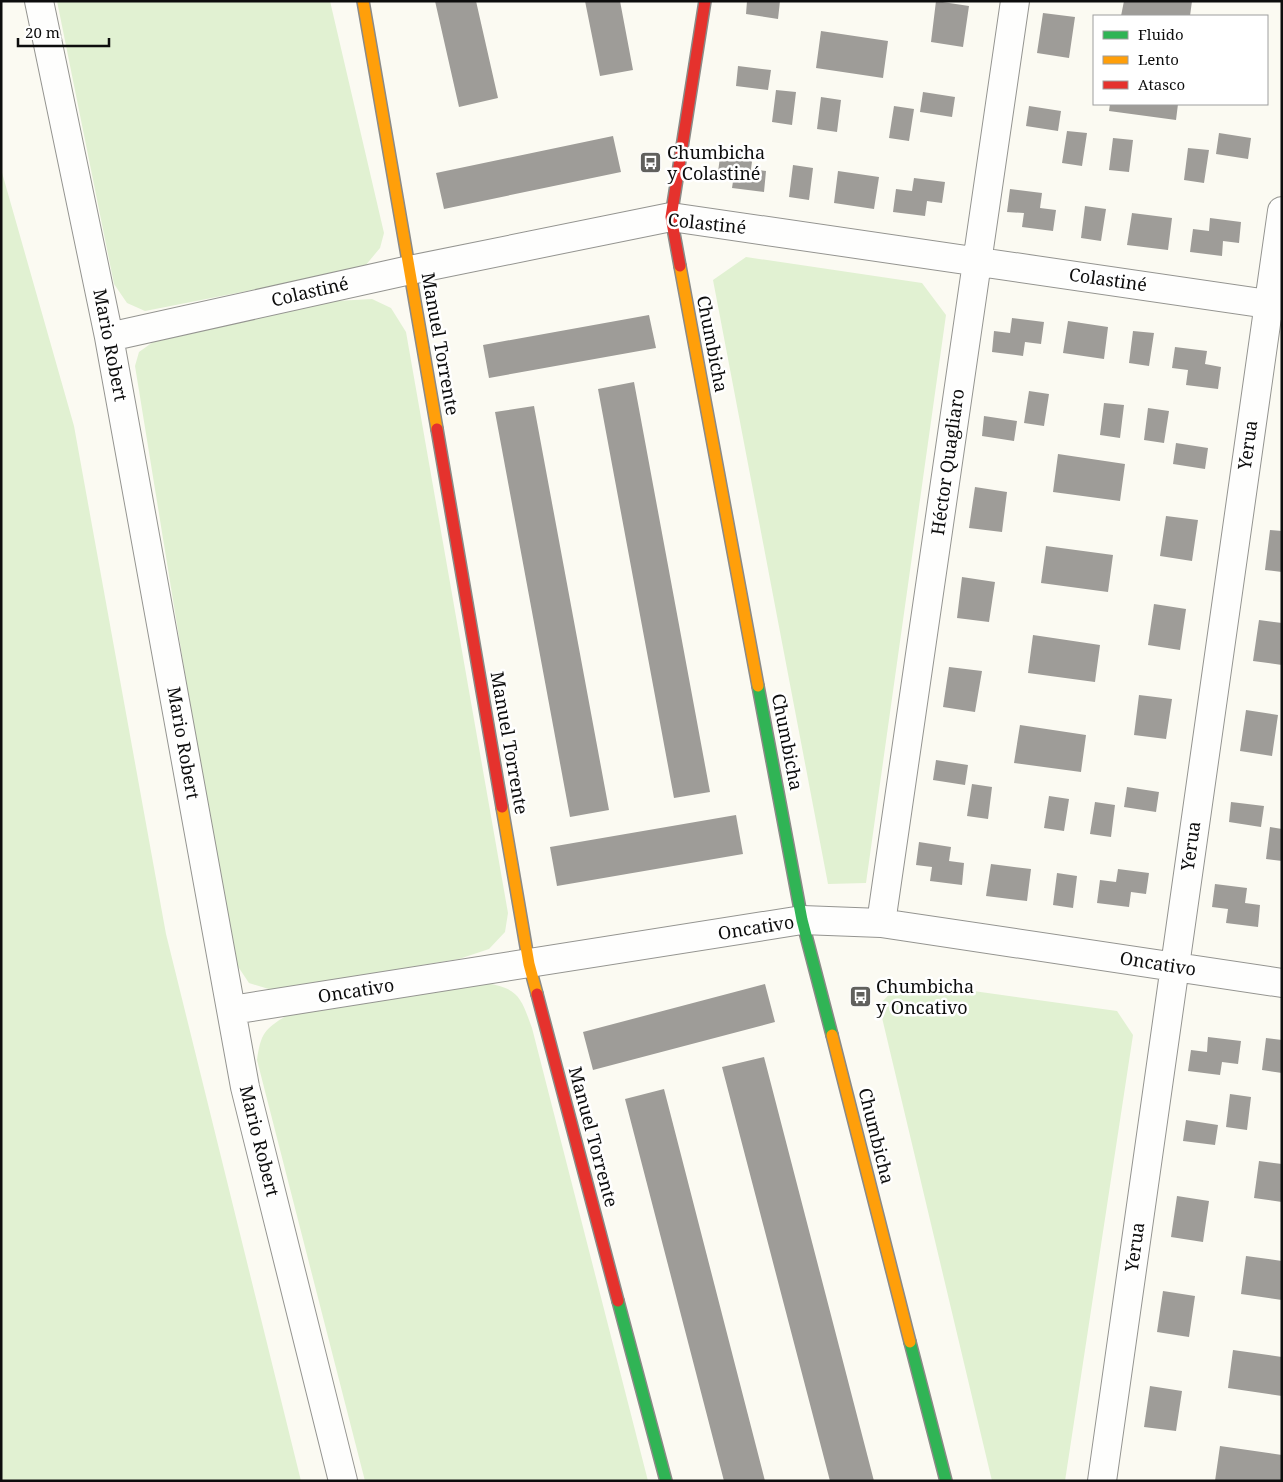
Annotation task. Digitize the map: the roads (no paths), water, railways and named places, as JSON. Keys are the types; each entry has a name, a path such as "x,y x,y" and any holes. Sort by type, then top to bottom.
{"street":[{"name":"Mario Robert","path":"39,1 109,337 245,1087 343,1481"},
{"name":"Manuel Torrente","path":"363,1 529,964 666,1481"},
{"name":"Chumbicha","path":"705,1 670,217 802,920 946,1481"},
{"name":"Héctor Quagliaro","path":"881,922 1015,1"},
{"name":"Yerua","path":"1102,1481 1174,967 1275,305 1282,211"},
{"name":"Colastiné","path":"109,337 410,270 670,217 1275,305"},
{"name":"Oncativo","path":"232,1010 802,920 881,922 1282,983"}],"place":[{"name":"Chumbicha y Colastiné","path":"651,163"},
{"name":"Chumbicha y Oncativo","path":"860,997"}]}
